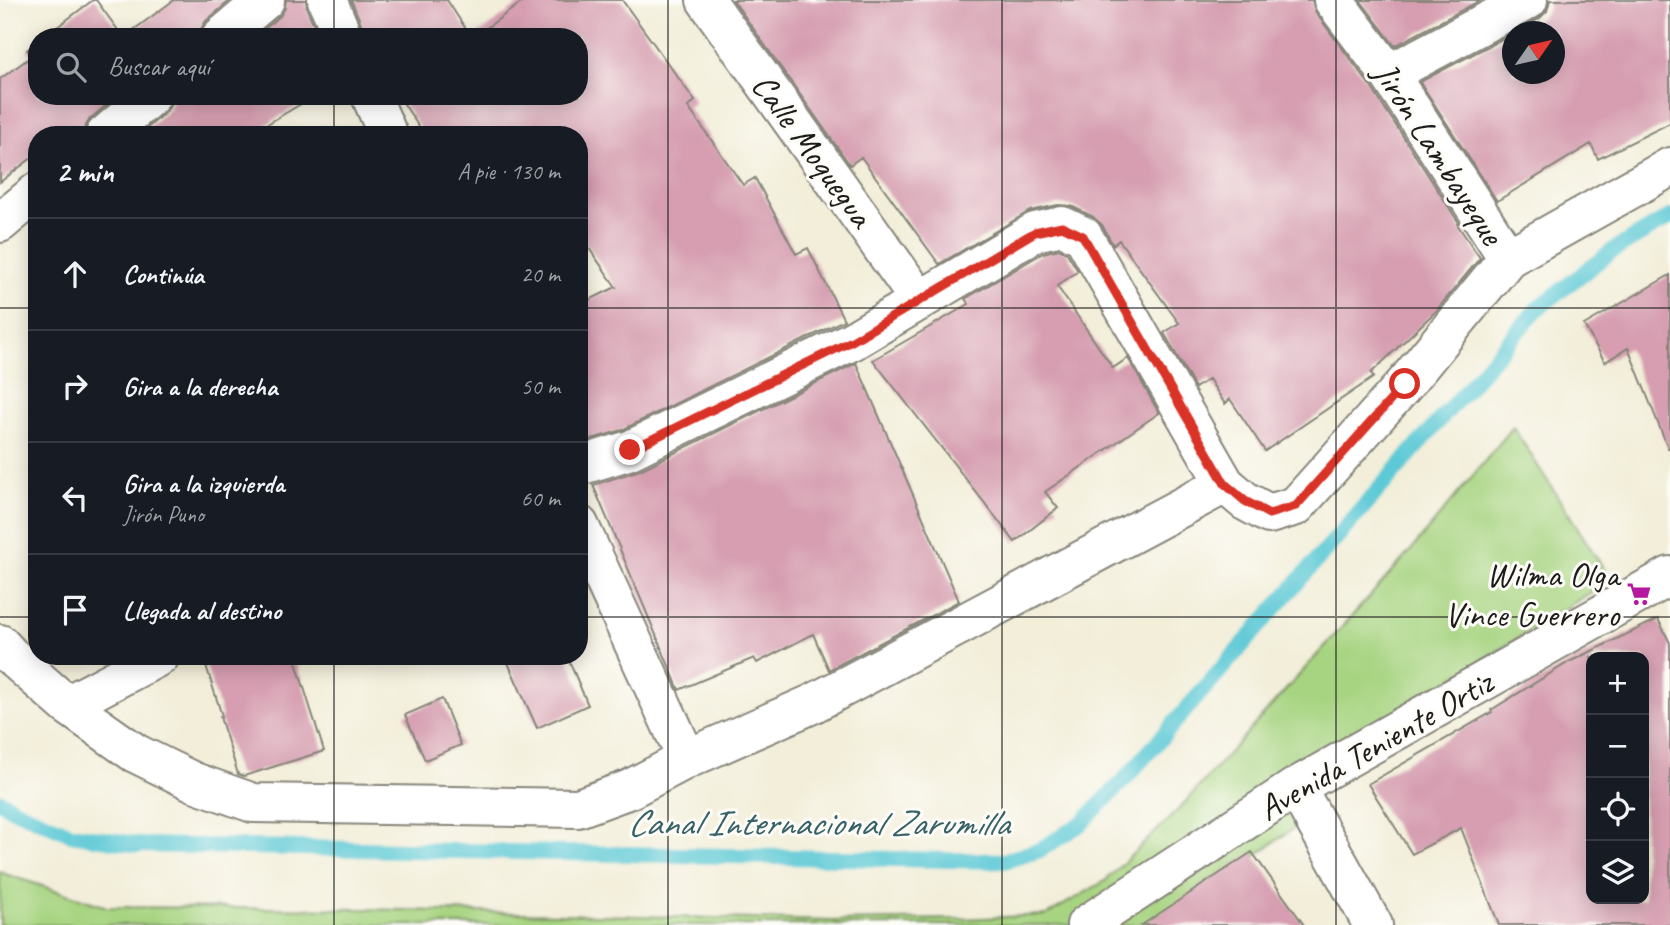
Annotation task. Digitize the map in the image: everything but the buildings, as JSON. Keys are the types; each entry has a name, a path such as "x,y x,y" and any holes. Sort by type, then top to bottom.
{"street":[{"path":"232,28 265,0"},
{"path":"327,0 340,28"},
{"name":"Calle Moquegua","path":"706,0 920,301"},
{"name":"Jirón Lambayeque","path":"1333,0 1389,74 1508,258 1670,167"},
{"path":"1389,74 1528,0"},
{"path":"115,126 140,105"},
{"path":"375,105 384,126"},
{"path":"0,223 28,200"},
{"path":"588,463 630,450 852,341 1035,232 1062,226 1083,236 1225,484 1245,501 1269,514 1296,506 1405,384 1508,258"},
{"path":"0,644 67,705 135,753 194,782 253,803 578,808 630,789 687,759 812,704 1225,484"},
{"path":"588,544 687,759"},
{"name":"Avenida Teniente Ortiz","path":"1086,925 1296,787 1670,576"},
{"path":"67,705 143,665"},
{"path":"1296,787 1373,925"}],"green space":[{"path":"1513,427 1611,580 1361,736 1291,830 1159,925 0,925 0,871 107,907 361,909 831,921 1046,915 1105,881 1179,809 1413,548"}],"waterway":[{"name":"Canal Internacional Zarumilla","path":"0,801 71,834 139,845 1004,861 1040,850 1082,823 1126,778 1537,309 1612,251 1670,217"}],"place":[{"name":"Wilma Olga Vince Guerrero","path":"1639,594"}],"route":[{"path":"630,450 852,341 1035,232 1062,226 1083,236 1225,484 1245,501 1269,514 1296,506 1405,384"}]}
